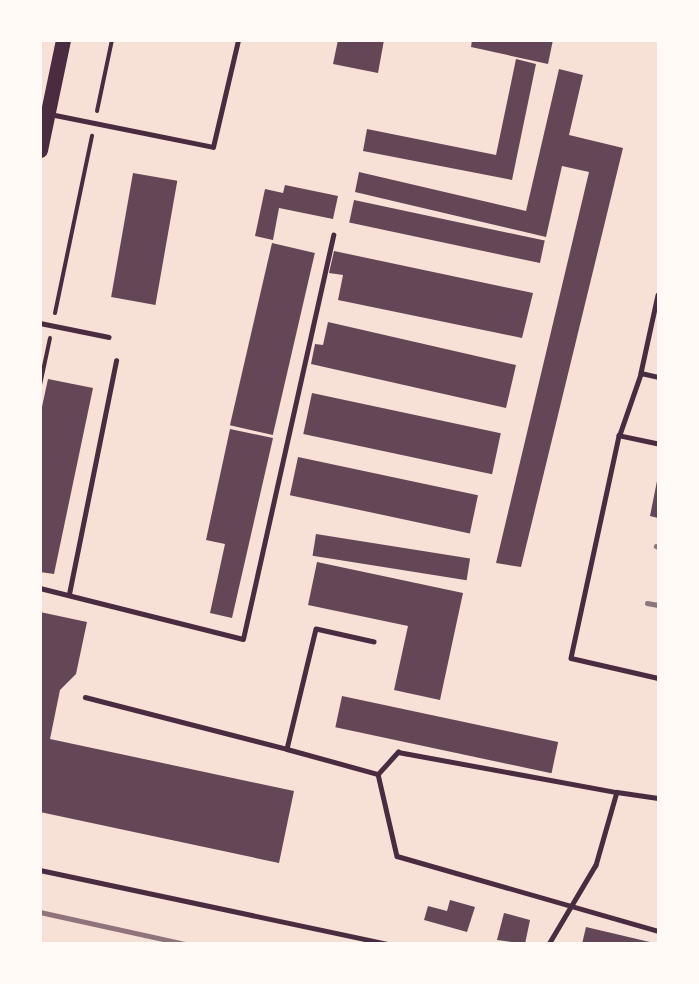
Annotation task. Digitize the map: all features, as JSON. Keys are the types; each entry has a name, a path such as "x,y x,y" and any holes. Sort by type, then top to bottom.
{"main road":[{"path":"40,150 63,40"}],"lane":[{"path":"48,113 213,147 237,40"},
{"path":"40,588 243,639 333,235"},
{"path":"658,295 641,373 619,436 571,658 658,678"},
{"path":"40,322 109,337"},
{"path":"69,594 116,361"},
{"path":"641,373 658,376"},
{"path":"619,436 658,444"},
{"path":"287,749 316,629 374,642"},
{"path":"85,697 378,774"},
{"path":"378,774 398,752 658,798"},
{"path":"378,774 398,856 571,909 658,931"},
{"path":"549,944 596,865 616,792"},
{"path":"40,870 388,944"}],"path":[{"path":"40,385 112,40"}],"building":[{"path":"338,40 384,40 378,73 333,64"},
{"path":"472,40 553,40 548,64 471,47"},
{"path":"516,59 536,64 512,180 363,151 367,129 496,155"},
{"path":"559,69 583,75 569,135 623,148 521,567 496,563 589,172 562,166 546,237 355,192 359,172 526,211"},
{"path":"133,173 177,181 155,305 111,297"},
{"path":"285,185 338,196 333,219 279,208 273,240 255,236 265,189 283,193"},
{"path":"354,200 545,241 540,263 349,222"},
{"path":"272,243 315,253 273,435 230,425"},
{"path":"334,251 533,293 522,338 338,300 343,275 329,273"},
{"path":"328,322 516,365 506,408 311,364 315,344 323,345"},
{"path":"48,379 93,388 54,574 40,572 40,416"},
{"path":"312,393 501,433 492,474 303,434"},
{"path":"230,429 273,438 232,618 210,613 225,544 206,540"},
{"path":"298,457 478,495 470,533 290,495"},
{"path":"658,481 658,518 650,516"},
{"path":"316,534 470,558 467,580 313,556"},
{"path":"317,562 463,593 440,700 394,690 408,626 308,605"},
{"path":"40,612 87,622 76,674 60,690 50,739 294,791 279,863 40,812"},
{"path":"342,696 558,742 552,773 335,727"},
{"path":"450,900 475,907 467,932 424,920 428,906 447,911"},
{"path":"504,913 530,920 525,944 497,940"},
{"path":"586,927 654,943 654,944 582,944"}],"railway":[{"path":"647,603 658,605"},
{"path":"40,912 185,944"}]}
